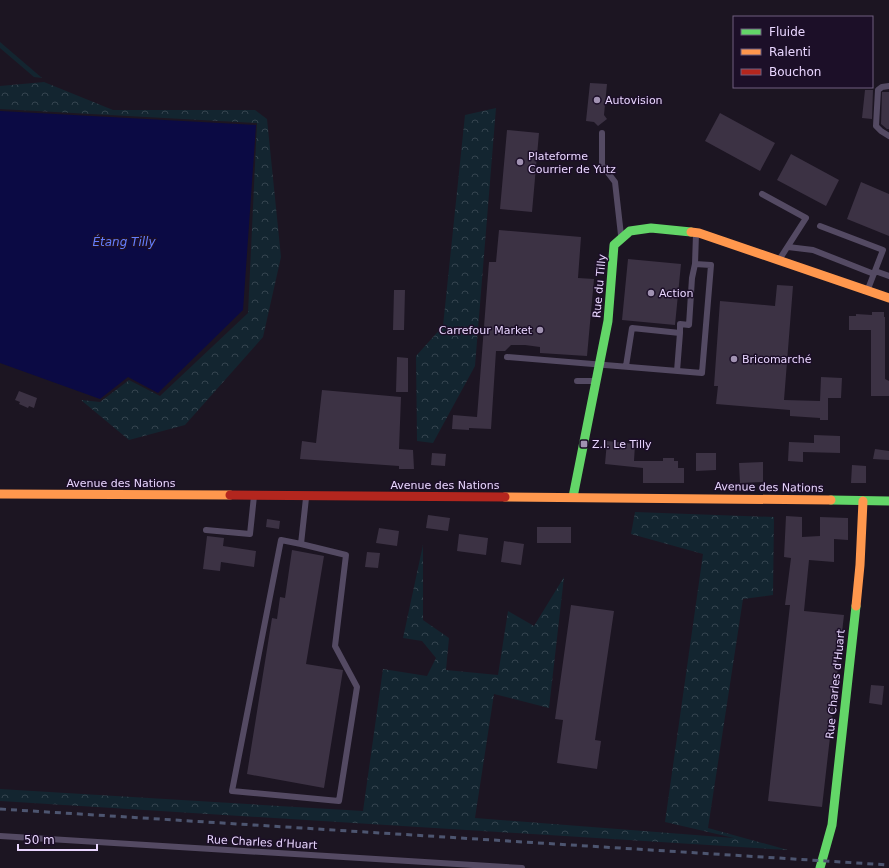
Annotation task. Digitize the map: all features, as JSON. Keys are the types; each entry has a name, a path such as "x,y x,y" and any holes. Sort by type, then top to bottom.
{"street":[{"path":"622,238 630,231 651,228 696,232 889,298"},
{"name":"Rue du Tilly","path":"573,497 608,321 614,245 622,238"},
{"name":"Avenue des Nations","path":"0,494 573,497 889,501"},
{"name":"Rue Charles d'Huart","path":"820,868 832,825 860,565 863,500"}],"lane":[{"path":"889,86 882,87 878,90 876,126 889,136"},
{"path":"602,133 602,165 615,182 622,238"},
{"path":"762,194 806,218 779,260"},
{"path":"820,226 886,251 874,272 867,291"},
{"path":"677,370 680,324 688,325 692,278 696,264 696,232"},
{"path":"788,247 813,250 889,276"},
{"path":"507,357 702,373 710,265 696,264"},
{"path":"626,366 632,328 680,333"},
{"path":"577,381 597,381"},
{"path":"206,530 250,534 254,496"},
{"path":"301,544 307,496"},
{"path":"281,540 301,544 346,555 335,646 357,687 339,801 232,791 281,540"},
{"name":"Rue Charles d’Huart","path":"0,836 522,868"}],"green space":[{"path":"0,42 42,78 34,77 0,48"},
{"path":"44,82 113,110 255,110 267,119 281,257 263,337 185,425 129,440 81,400 100,402 129,380 160,396 248,313 257,123 0,109 0,86"},
{"path":"496,108 475,366 433,443 417,441 416,356 443,326 465,115"},
{"path":"635,512 774,517 773,595 743,599 708,828 788,850 0,801 0,789 363,811 383,669 427,676 436,658 422,641 403,638 423,545 423,620 449,638 446,670 498,675 508,611 534,626 564,577 549,708 494,694 475,818 734,838 665,822 703,554 631,534"}],"water":[{"name":"Étang Tilly","path":"0,111 256,125 243,310 158,393 128,377 100,399 0,363"}],"building":[{"name":"Autovision","path":"590,83 607,84 604,115 607,119 598,126 594,122 586,121"},
{"path":"865,90 873,90 872,119 862,118"},
{"path":"882,92 889,92 889,129 881,124"},
{"path":"720,113 775,143 760,171 705,141"},
{"name":"Plateforme Courrier de Yutz","path":"507,130 539,133 532,212 500,209"},
{"path":"791,154 839,180 826,206 777,180"},
{"path":"861,182 889,194 889,236 847,219"},
{"path":"499,230 581,237 578,278 594,279 587,356 540,353 540,347 525,345 511,345 505,351 496,351 491,429 452,429 453,415 477,417 489,262 496,262"},
{"name":"Action","path":"628,259 681,264 675,325 622,320"},
{"path":"777,285 793,286 784,400 820,401 821,377 842,378 841,398 828,398 828,420 790,416 790,410 716,404 718,386 714,386 720,301 775,306"},
{"path":"394,290 405,290 404,330 393,330"},
{"path":"872,312 884,312 885,379 889,381 889,396 871,396 871,330 849,330 849,316 856,316 856,314 872,315"},
{"path":"397,357 408,358 408,392 396,392"},
{"path":"322,390 401,397 399,449 413,450 414,469 399,469 399,466 300,459 302,441 316,443"},
{"path":"19,391 37,398 34,408 29,406 28,408 19,404 20,402 15,400"},
{"path":"814,435 840,436 840,453 803,452 803,462 788,461 789,442 814,443"},
{"path":"607,441 635,444 634,461 663,461 663,458 674,458 674,461 678,461 678,468 684,468 684,483 643,483 643,468 605,464"},
{"path":"875,449 889,451 889,460 873,459"},
{"path":"432,453 446,454 445,466 431,465"},
{"path":"696,453 716,453 716,470 696,471"},
{"path":"763,462 763,482 740,483 739,463"},
{"path":"852,465 866,466 866,483 851,483"},
{"path":"428,515 450,518 448,531 426,528"},
{"path":"786,516 802,517 802,537 820,536 820,517 848,518 848,540 834,539 834,562 809,560 804,611 844,615 822,807 768,801 790,605 785,605 791,558 784,557"},
{"path":"267,519 280,521 279,529 266,527"},
{"path":"537,527 571,527 571,543 537,543"},
{"path":"379,528 399,531 397,546 376,543"},
{"path":"459,534 488,538 486,555 457,551"},
{"path":"207,536 224,538 223,546 256,551 254,567 221,562 220,571 203,569"},
{"path":"504,541 524,544 521,565 501,562"},
{"path":"292,550 324,556 306,664 343,670 324,788 247,774 272,618 277,619 280,597 285,598"},
{"path":"367,552 380,553 378,568 365,567"},
{"path":"571,605 614,611 595,740 601,741 597,769 557,763 563,720 555,719"},
{"path":"871,685 884,686 882,705 869,703"}],"railway":[{"path":"0,809 889,865"}],"traffic: fast":[{"path":"573,497 608,321 614,245 630,231 651,228 691,232"},
{"path":"831,500 889,501"},
{"path":"820,868 832,825 856,606"}],"traffic: slow":[{"path":"691,232 699,233 889,298"},
{"path":"0,494 230,495"},
{"path":"505,497 831,500"},
{"path":"856,606 860,565 863,501"}],"traffic: jam":[{"path":"230,495 505,497"}],"place":[{"name":"Autovision","path":"597,100"},
{"name":"Plateforme Courrier de Yutz","path":"520,162"},
{"name":"Action","path":"651,293"},
{"name":"Carrefour Market","path":"540,330"},
{"name":"Bricomarché","path":"734,359"},
{"name":"Z.I. Le Tilly","path":"584,444"}]}
